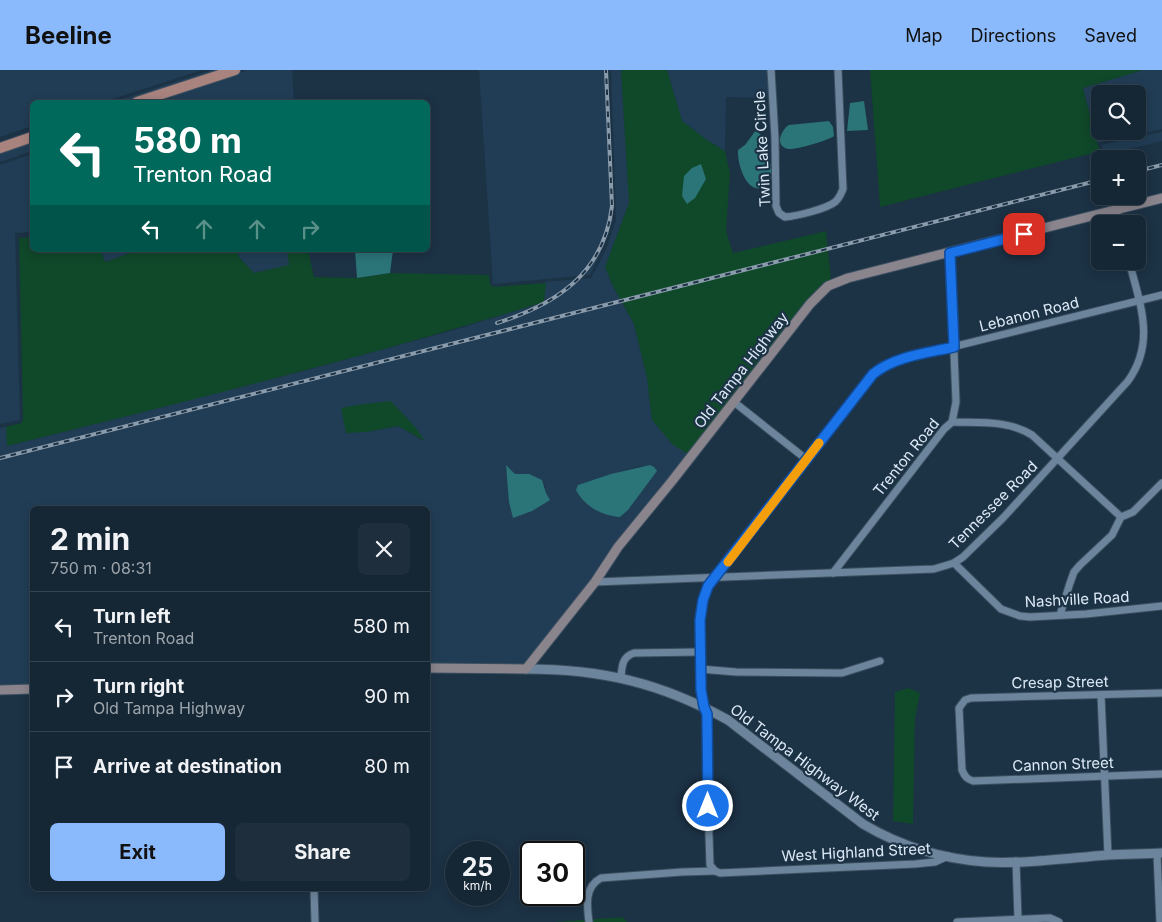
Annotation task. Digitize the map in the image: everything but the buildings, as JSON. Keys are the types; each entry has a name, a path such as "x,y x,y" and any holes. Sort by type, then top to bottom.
{"main road":[{"path":"143,100 235,70"},
{"path":"0,148 30,138"},
{"name":"Old Tampa Highway","path":"526,669 595,582 618,547 810,304 828,286 848,278 1162,198"},
{"path":"430,668 526,669"},
{"path":"0,690 30,689"}],"street":[{"name":"Twin Lake Circle","path":"771,70 776,206 779,213 788,217 827,206 834,203 841,196 843,189 838,70"},
{"path":"1116,210 1117,215"},
{"name":"Trenton Road","path":"833,573 952,422 956,402 950,253"},
{"name":"Tennessee Road","path":"595,582 934,569 954,563 963,557 1003,518 1136,371 1144,344 1144,330 1132,270"},
{"path":"1139,301 1162,295"},
{"name":"Lebanon Road","path":"715,871 710,865 707,714 701,690 700,669 701,612 708,586 714,577 724,568 806,459 873,374 882,366 1139,301"},
{"path":"734,402 806,459"},
{"path":"952,422 1003,423 1032,435 1121,517"},
{"path":"1060,615 1074,572 1112,535 1121,517 1132,512 1162,483"},
{"name":"Nashville Road","path":"954,563 1001,609 1009,613 1030,617 1086,614 1162,606"},
{"path":"621,677 622,664 625,659 634,653 700,652"},
{"path":"700,669 736,672 842,673 880,661"},
{"name":"Old Tampa Highway West","path":"526,669 583,671 621,677 673,693 728,720 863,824 879,834 907,846 948,856"},
{"name":"Cresap Street","path":"966,778 962,770 960,708 965,700 971,698 1162,693"},
{"path":"1101,695 1108,855"},
{"name":"Cannon Street","path":"966,778 973,781 1162,774"},
{"path":"1160,853 1160,922"},
{"name":"West Highland Street","path":"589,922 588,893 596,881 601,878 715,871 883,866 935,862 948,856 987,862 1160,853"},
{"path":"1016,861 1018,919"},
{"path":"314,891 315,922"},
{"path":"957,922 1050,918 1059,922"}],"shaded area":[{"path":"0,70 202,70 109,100 30,100 30,127 0,137"},
{"path":"212,70 223,70 131,100 119,100"},
{"path":"247,70 292,70 294,100 155,100"},
{"path":"479,70 608,70 613,220 603,248 590,275 493,284"},
{"path":"611,70 621,70 629,203 605,267 634,324 647,378 652,420 688,454 616,545 592,580 524,665 430,664 430,506 30,506 30,685 0,687 0,428 6,427 8,446 307,370 458,329 543,302 546,283 543,282 591,278 606,250 616,220","holes":["391,402 423,441 398,426 366,432","506,465 515,474 545,485 546,493 506,472","640,466 657,471 628,510 620,517 578,485"]},
{"path":"621,70 667,70 682,121 725,151 730,173 726,231 733,253 826,231 831,279 817,291 788,325 688,454 673,445 652,420 647,378 634,324 605,267 629,203"},
{"path":"667,70 768,70 769,98 726,97 725,151 682,121"},
{"path":"870,70 1143,70 1083,88 1091,119 1091,140 1096,140 1100,150 1091,150 1091,154 880,207"},
{"path":"1143,70 1162,70 1162,129 1146,132 1146,85 1093,85"},
{"path":"1091,86 1091,119 1083,88"},
{"path":"864,101 868,130 847,131 850,103"},
{"path":"829,121 833,127 834,136 830,138 792,149 781,145 781,134 789,125"},
{"path":"756,130 762,136 766,159 772,165 771,183 763,188 756,188 746,180 738,157 738,150 745,145"},
{"path":"1162,132 1162,141 1125,150 1103,150 1101,145 1124,140 1146,140 1146,135"},
{"path":"1096,140 1111,140 1097,143"},
{"path":"30,142 30,152 0,162 0,152"},
{"path":"30,155 30,232 15,233 20,420 0,424 0,165"},
{"path":"701,164 706,179 695,198 687,204 682,196 684,176 692,168"},
{"path":"30,237 30,252 102,252 105,262 133,252 237,252 239,257 254,273 289,265 287,252 308,252 314,277 357,278 390,273 489,275 490,284 493,287 546,283 544,302 344,360 7,446 6,427 21,423 23,420 19,238"},
{"path":"102,252 133,252 105,262"},
{"path":"237,252 287,252 290,265 253,273"},
{"path":"355,252 393,252 390,273 357,278"},
{"path":"391,401 416,428 425,441 398,426 366,432 346,433 341,408"},
{"path":"506,465 515,474 529,474 542,480 550,500 532,511 513,518 509,502"},
{"path":"650,465 657,471 628,510 620,517 607,515 594,509 579,496 576,490 578,485 611,474"},
{"path":"909,688 920,693 915,718 913,824 893,821 895,692"},
{"path":"623,917 627,922 554,922"}],"railway":[{"path":"497,323 539,306 558,295 588,267 599,250 607,229 612,206 606,70"},
{"path":"1146,169 1162,165"},
{"path":"0,458 1091,182"}],"slow traffic":[{"path":"728,562 819,443"}],"route":[{"path":"708,806 707,714 701,690 700,620 703,600 708,586 724,568 873,374 882,366 892,362 954,347 950,253 1024,234"}]}
